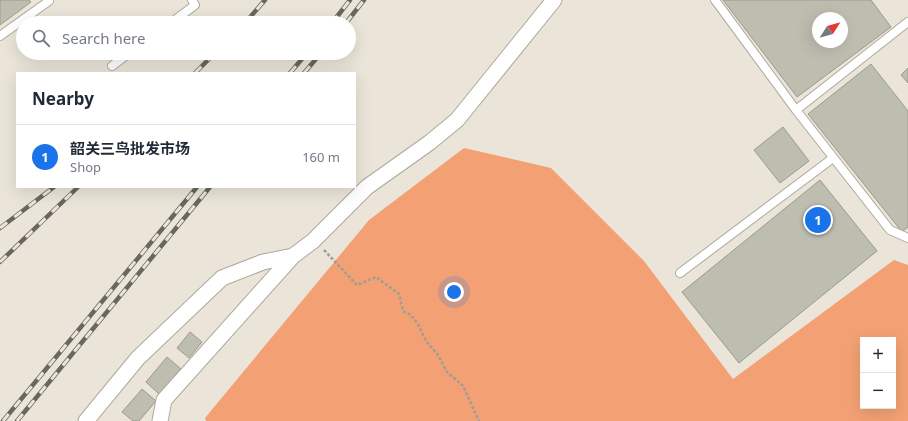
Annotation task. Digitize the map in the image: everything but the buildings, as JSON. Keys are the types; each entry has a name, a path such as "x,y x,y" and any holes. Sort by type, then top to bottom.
{"street":[{"path":"160,421 164,400 293,256 313,241 367,187 429,143 457,120 554,0"},
{"path":"86,421 138,358 222,278 262,262 293,256"}],"lane":[{"path":"27,16 49,0"},
{"path":"180,16 195,5 192,0"},
{"path":"715,0 796,110 890,230 908,238"},
{"path":"796,110 908,22"},
{"path":"0,36 16,24"},
{"path":"112,66 120,60"},
{"path":"680,274 833,158"}],"path":[{"path":"313,241 323,248 356,285 376,277 398,294 403,311 411,315 418,324 426,341 438,355 446,372 463,386 479,421"}],"shaded area":[{"path":"464,148 551,168 644,261 733,379 894,260 908,265 908,421 206,421 205,418 369,220"}],"railway":[{"path":"251,16 265,0"},
{"path":"337,16 350,0"},
{"path":"351,16 364,0"},
{"path":"196,72 208,60"},
{"path":"291,72 301,60"},
{"path":"305,72 315,60"},
{"path":"0,228 53,188"},
{"path":"0,262 77,188"},
{"path":"3,421 196,188"},
{"path":"17,421 209,188"}],"place":[{"name":"韶关三鸟批发市场","path":"818,220"}]}
